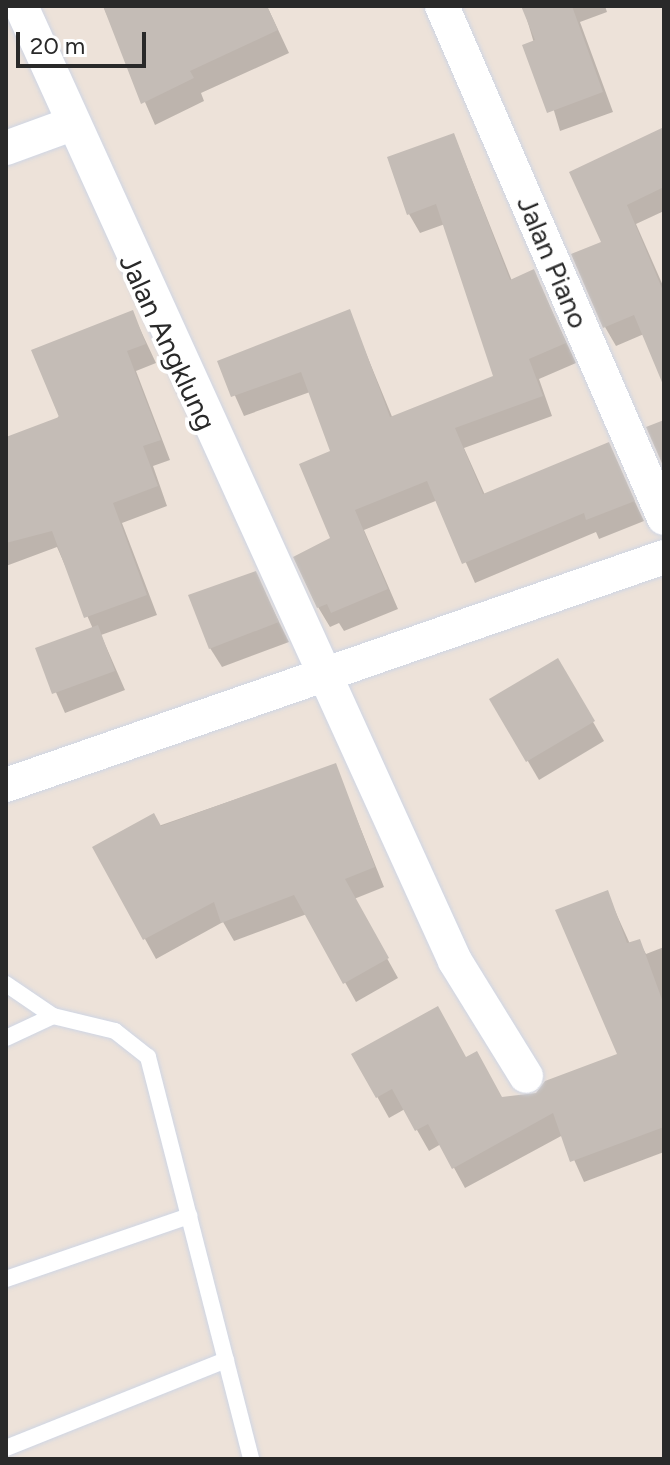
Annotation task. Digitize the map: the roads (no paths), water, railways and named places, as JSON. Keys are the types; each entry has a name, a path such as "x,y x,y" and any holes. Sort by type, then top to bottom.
{"street":[{"name":"Jalan Angklung","path":"21,6 69,125 321,677 455,961 526,1076"},
{"name":"Jalan Piano","path":"442,6 664,518"},
{"path":"6,148 69,125"},
{"path":"6,785 664,557"}],"lane":[{"path":"6,984 53,1016 115,1031 148,1057 251,1459"},
{"path":"6,1038 53,1016"},
{"path":"6,1279 189,1216"},
{"path":"6,1448 226,1360"}]}
